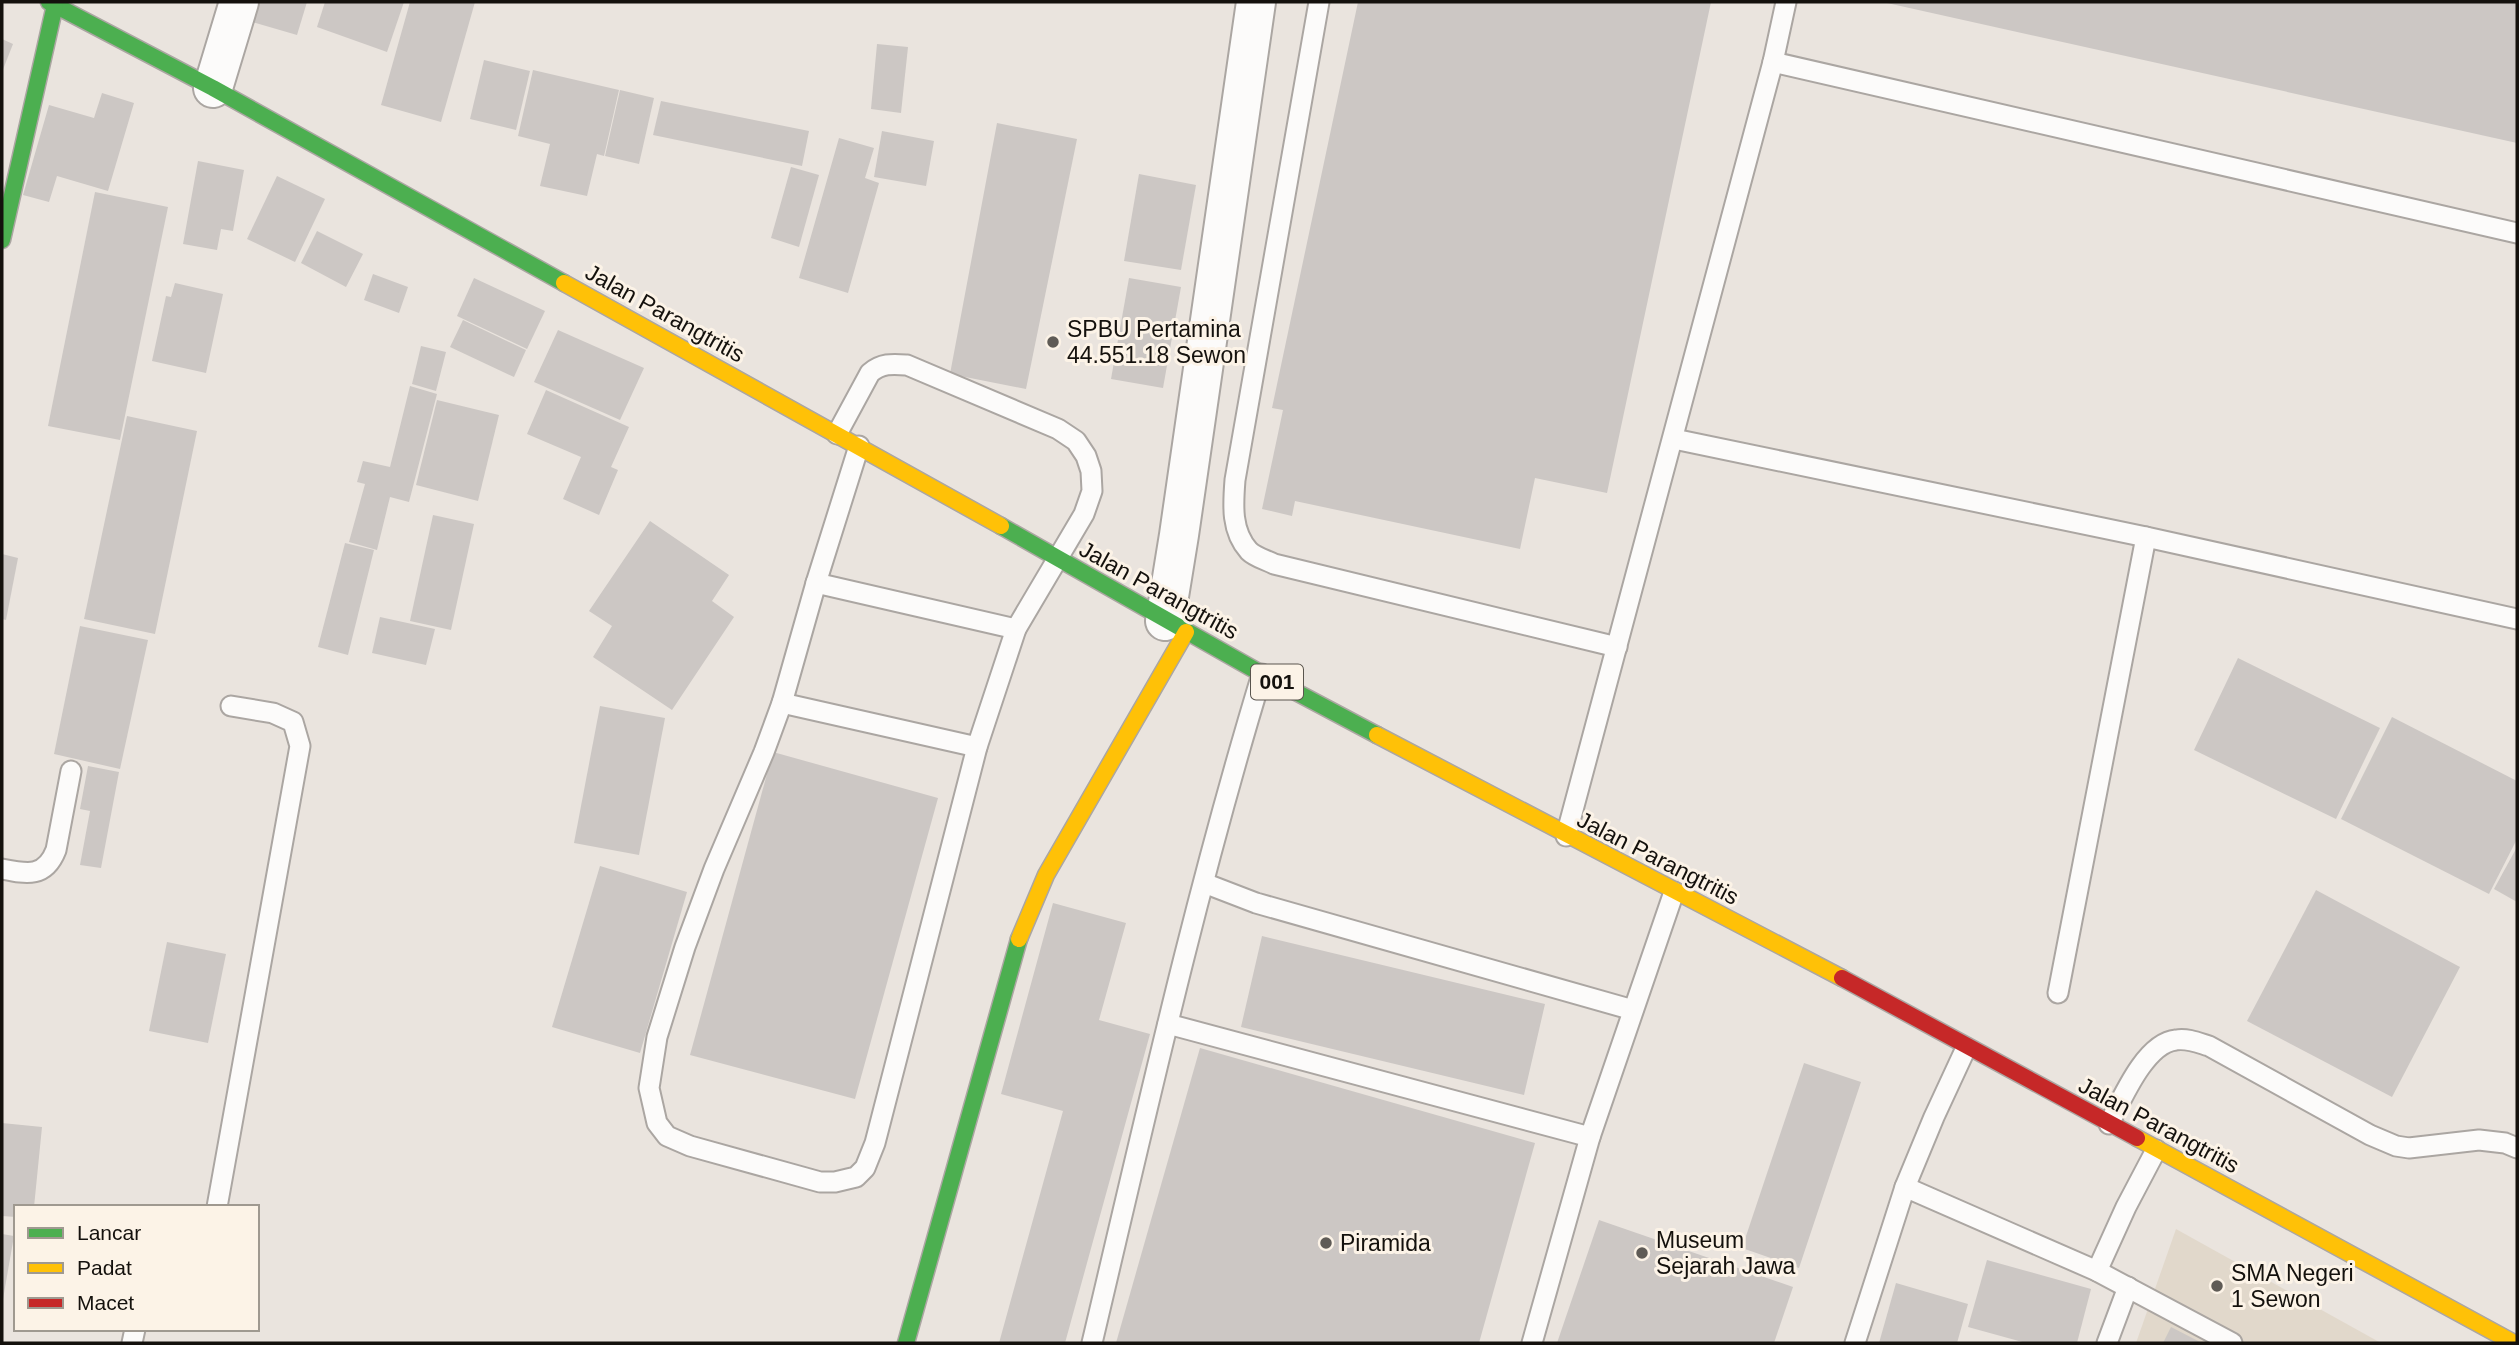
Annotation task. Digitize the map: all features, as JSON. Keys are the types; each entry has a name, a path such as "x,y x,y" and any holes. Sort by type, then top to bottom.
{"main road":[{"name":"Jalan Parangtritis","path":"52,3 213,88 859,446 1262,674 1825,970 2514,1343"},
{"path":"2,240 52,3"},
{"path":"905,1343 1018,943 1046,875 1175,626"}],"street":[{"path":"213,88 239,2"},
{"path":"1175,626 1181,521 1256,2"}],"lane":[{"path":"1319,2 1235,480 1233,508 1238,532 1250,552 1274,564 1617,646"},
{"path":"1566,836 1674,439 1773,62 1786,2"},
{"path":"1773,62 2517,233"},
{"path":"837,434 870,373 879,366 907,365 1058,429 1076,441 1086,456 1091,471 1092,491 1084,514 1016,629 977,747 874,1143 865,1168 856,1177 847,1180 820,1182 690,1146 667,1136 657,1123 649,1088 657,1037 685,947 713,869 764,752 782,703 859,446"},
{"path":"1674,439 2146,537 2517,619"},
{"path":"2058,993 2146,537"},
{"path":"816,583 1016,629"},
{"path":"1092,1343 1168,1024 1235,763 1262,674"},
{"path":"782,703 977,747"},
{"path":"217,1205 300,746 293,722 273,713 231,706"},
{"path":"2,869 29,873 42,870 51,863 56,850 71,771"},
{"path":"1204,883 1256,903 1633,1010"},
{"path":"1532,1343 1590,1137 1674,892"},
{"path":"1168,1024 1590,1137"},
{"path":"2109,1124 2153,1050 2165,1043 2191,1040 2209,1046 2370,1135 2396,1146 2409,1148 2479,1140 2505,1143 2517,1148"},
{"path":"1856,1343 1905,1187 1966,1048"},
{"path":"2097,1272 2126,1207 2156,1150"},
{"path":"1905,1187 2097,1272 2232,1343"},
{"path":"2107,1343 2128,1287"}],"shaded area":[{"name":"SMA Negeri 1 Sewon","path":"2176,1229 2381,1343 2136,1343"}],"building":[{"path":"250,2 307,2 297,35 245,20"},
{"path":"325,2 404,2 387,52 317,27"},
{"path":"410,2 475,2 441,122 381,105"},
{"path":"1358,2 1711,2 1607,493 1535,478 1520,549 1295,501 1292,516 1262,509 1283,410 1272,408"},
{"path":"2517,2 2517,143 1887,3"},
{"path":"2,39 13,44 2,72"},
{"path":"877,44 908,47 901,113 871,109"},
{"path":"484,60 530,71 516,130 470,119"},
{"path":"533,70 619,90 604,156 597,154 587,196 540,186 550,144 518,136"},
{"path":"620,90 654,98 639,164 605,156"},
{"path":"102,93 134,103 108,191 57,176 49,202 23,195 49,105 94,118"},
{"path":"661,101 809,131 802,166 653,135"},
{"path":"997,123 1077,139 1026,389 950,374"},
{"path":"882,131 934,141 926,186 874,177"},
{"path":"839,138 874,148 865,178 879,183 848,293 799,278"},
{"path":"198,161 244,170 233,231 221,229 217,250 183,244"},
{"path":"791,167 819,175 799,247 771,238"},
{"path":"1139,174 1196,185 1181,270 1124,261"},
{"path":"277,176 325,199 295,262 247,239"},
{"path":"95,192 168,207 120,440 48,426"},
{"path":"317,231 363,254 346,287 301,263"},
{"path":"373,274 408,287 399,313 364,300"},
{"path":"474,278 545,311 527,349 457,316"},
{"path":"1129,278 1181,287 1163,388 1111,379"},
{"path":"175,283 223,294 206,373 152,361 166,296 171,297"},
{"path":"463,320 526,350 514,377 450,347"},
{"path":"558,330 644,368 620,420 534,382"},
{"path":"421,346 446,352 436,391 412,384"},
{"path":"410,386 437,394 409,502 390,497 377,550 349,542 365,484 357,482 363,461 390,467"},
{"path":"546,390 629,427 611,467 618,470 599,515 563,499 581,457 527,434"},
{"path":"437,400 499,415 478,501 416,485"},
{"path":"127,416 197,431 155,634 84,619"},
{"path":"433,515 474,524 451,630 410,621"},
{"path":"650,521 729,575 712,601 734,617 672,710 593,657 612,626 589,611"},
{"path":"345,543 374,550 348,655 318,647"},
{"path":"2,554 18,558 6,620 2,619"},
{"path":"380,617 435,629 426,665 372,653"},
{"path":"80,626 148,640 120,769 54,754"},
{"path":"2238,658 2380,728 2336,819 2194,750"},
{"path":"600,706 665,718 639,855 574,843"},
{"path":"2392,717 2517,781 2517,839 2489,894 2341,819"},
{"path":"773,752 938,798 855,1099 690,1055"},
{"path":"88,766 119,772 101,868 80,865 90,811 80,809"},
{"path":"2517,847 2517,902 2494,889"},
{"path":"600,866 687,892 640,1053 552,1027"},
{"path":"2316,890 2460,967 2392,1097 2247,1021"},
{"path":"1053,903 1126,923 1099,1020 1150,1034 1065,1343 999,1343 1063,1111 1001,1094"},
{"path":"1262,936 1545,1004 1524,1095 1241,1027"},
{"path":"167,942 226,954 208,1043 149,1031"},
{"name":"Piramida","path":"1200,1048 1535,1143 1479,1343 1116,1343"},
{"path":"1804,1063 1861,1082 1799,1268 1742,1248"},
{"path":"2,1123 42,1127 34,1205 14,1205 14,1217 2,1216"},
{"name":"Museum Sejarah Jawa","path":"1599,1220 1793,1287 1774,1343 1557,1343"},
{"path":"2,1234 14,1236 3,1299 2,1299"},
{"path":"1987,1260 2091,1289 2077,1343 2026,1343 1968,1327"},
{"path":"1896,1283 1968,1304 1957,1343 1879,1343"},
{"path":"2171,1327 2202,1343 2163,1343"}],"traffic: fast":[{"path":"49,2 213,88 564,283"},
{"path":"2,240 55,5"},
{"path":"1001,526 1262,674 1377,735"},
{"path":"906,1343 1019,939"}],"traffic: slow":[{"path":"564,283 1001,526"},
{"path":"1019,939 1046,875 1186,632"},
{"path":"1377,735 1842,978"},
{"path":"2137,1138 2514,1343"}],"traffic: jam":[{"path":"1842,978 2137,1138"}],"place":[{"name":"SPBU Pertamina 44.551.18 Sewon","path":"1053,342"},
{"name":"Piramida","path":"1326,1243"},
{"name":"Museum Sejarah Jawa","path":"1642,1253"},
{"name":"SMA Negeri 1 Sewon","path":"2217,1286"}]}
